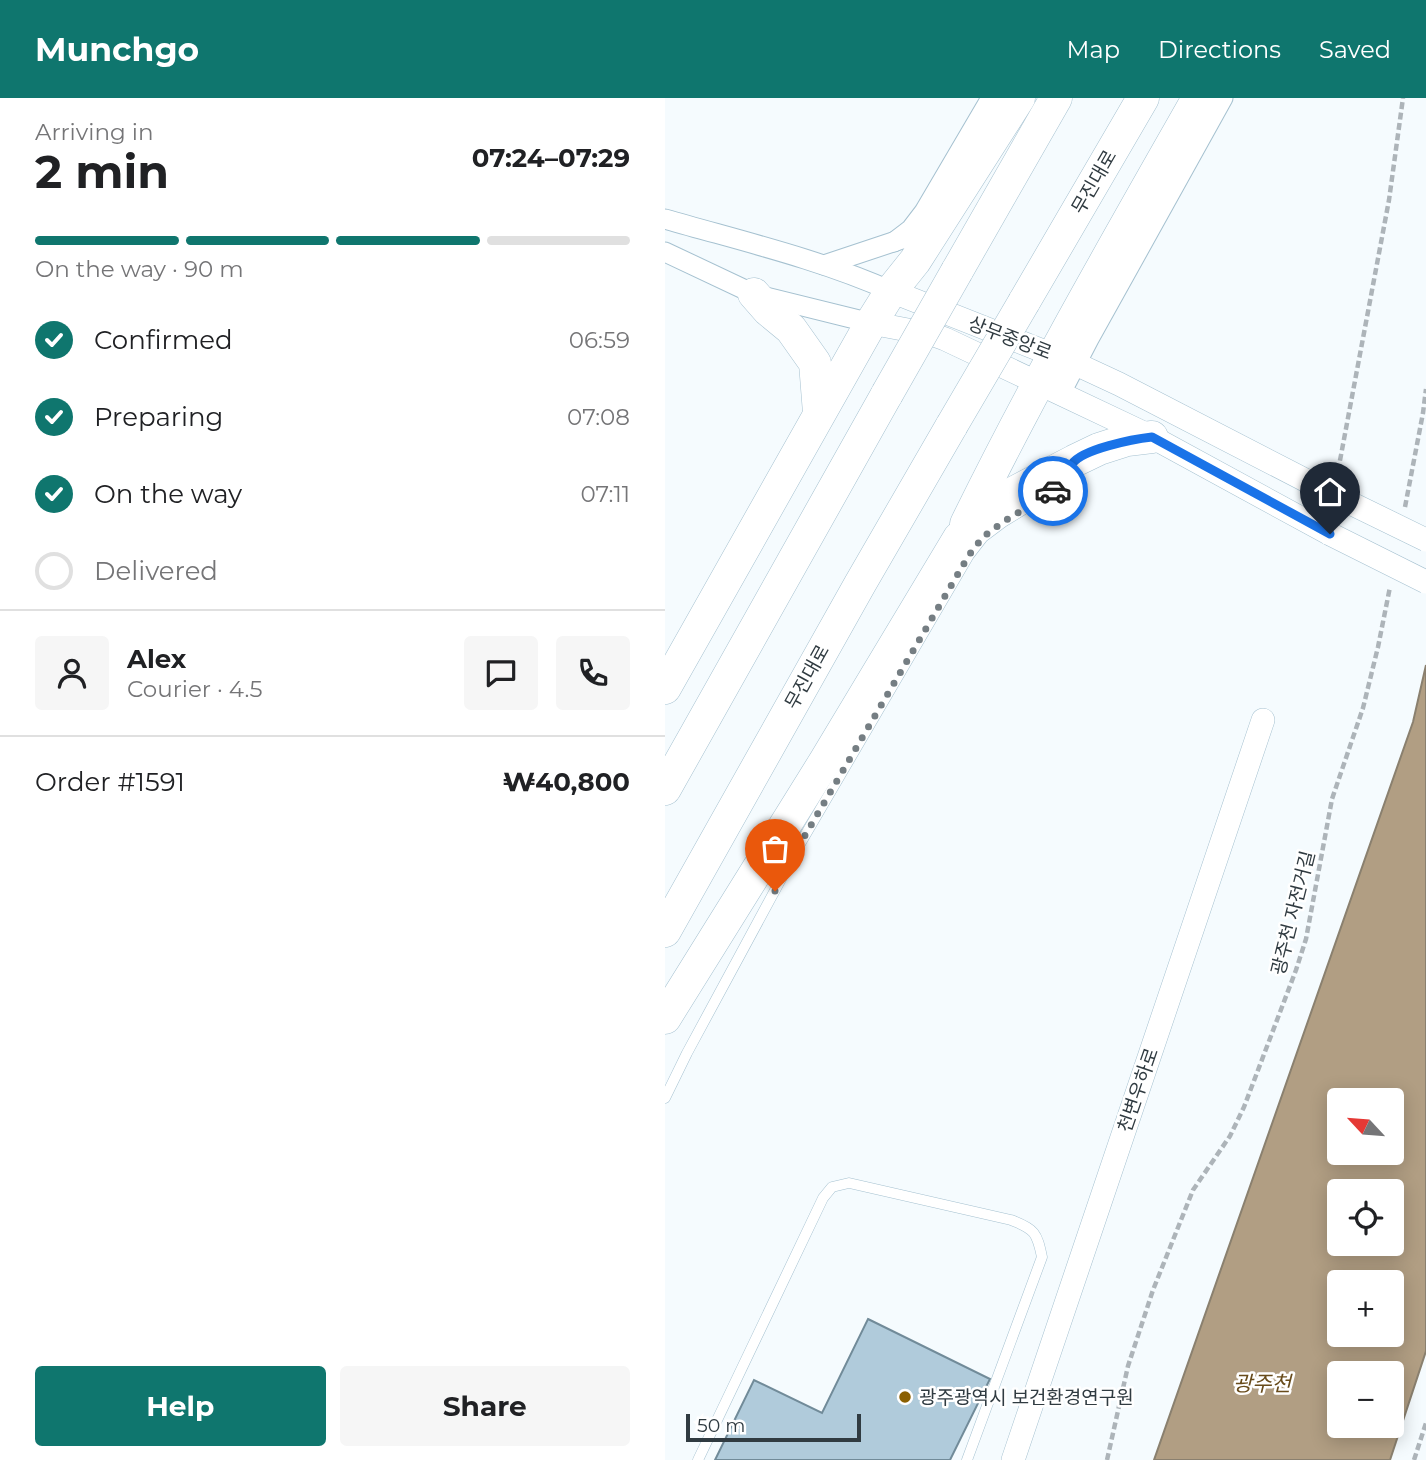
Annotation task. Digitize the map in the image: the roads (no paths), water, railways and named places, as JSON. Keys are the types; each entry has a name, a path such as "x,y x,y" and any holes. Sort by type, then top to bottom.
{"highway":[{"path":"665,688 871,323 891,291 915,261 1019,98"},
{"path":"665,789 1056,98"},
{"name":"무진대로","path":"665,931 860,584 1143,98"},
{"path":"665,1018 825,761 959,538 999,457 1051,388 1198,98"},
{"path":"754,294 791,329 815,363 819,413"},
{"path":"959,538 988,510 1011,494 1074,461 1127,440 1152,437"}],"street":[{"path":"894,242 911,229 924,212 991,98"},
{"path":"1065,359 1223,98"},
{"name":"상무중앙로","path":"665,219 857,276 1065,359 1426,540"},
{"path":"824,265 935,228"},
{"name":"상무중앙로","path":"665,252 754,294 945,339 1152,437 1330,534 1426,582"},
{"name":"천변우하로","path":"1013,1460 1263,720"}],"lane":[{"path":"713,580 785,459 810,421 819,413"},
{"path":"665,1098 800,844 969,555 983,537 1003,522 1061,487 1074,461"},
{"path":"698,1460 823,1198 832,1187 849,1183 1011,1220 1028,1226 1038,1238 1042,1257 967,1460"}],"water":[{"name":"광주천","path":"1426,665 1426,1351 1404,1418 1404,1361 1327,1361 1327,1438 1397,1438 1390,1460 1154,1460 1413,722"}],"place":[{"name":"광주광역시 보건환경연구원","path":"905,1397"}]}
